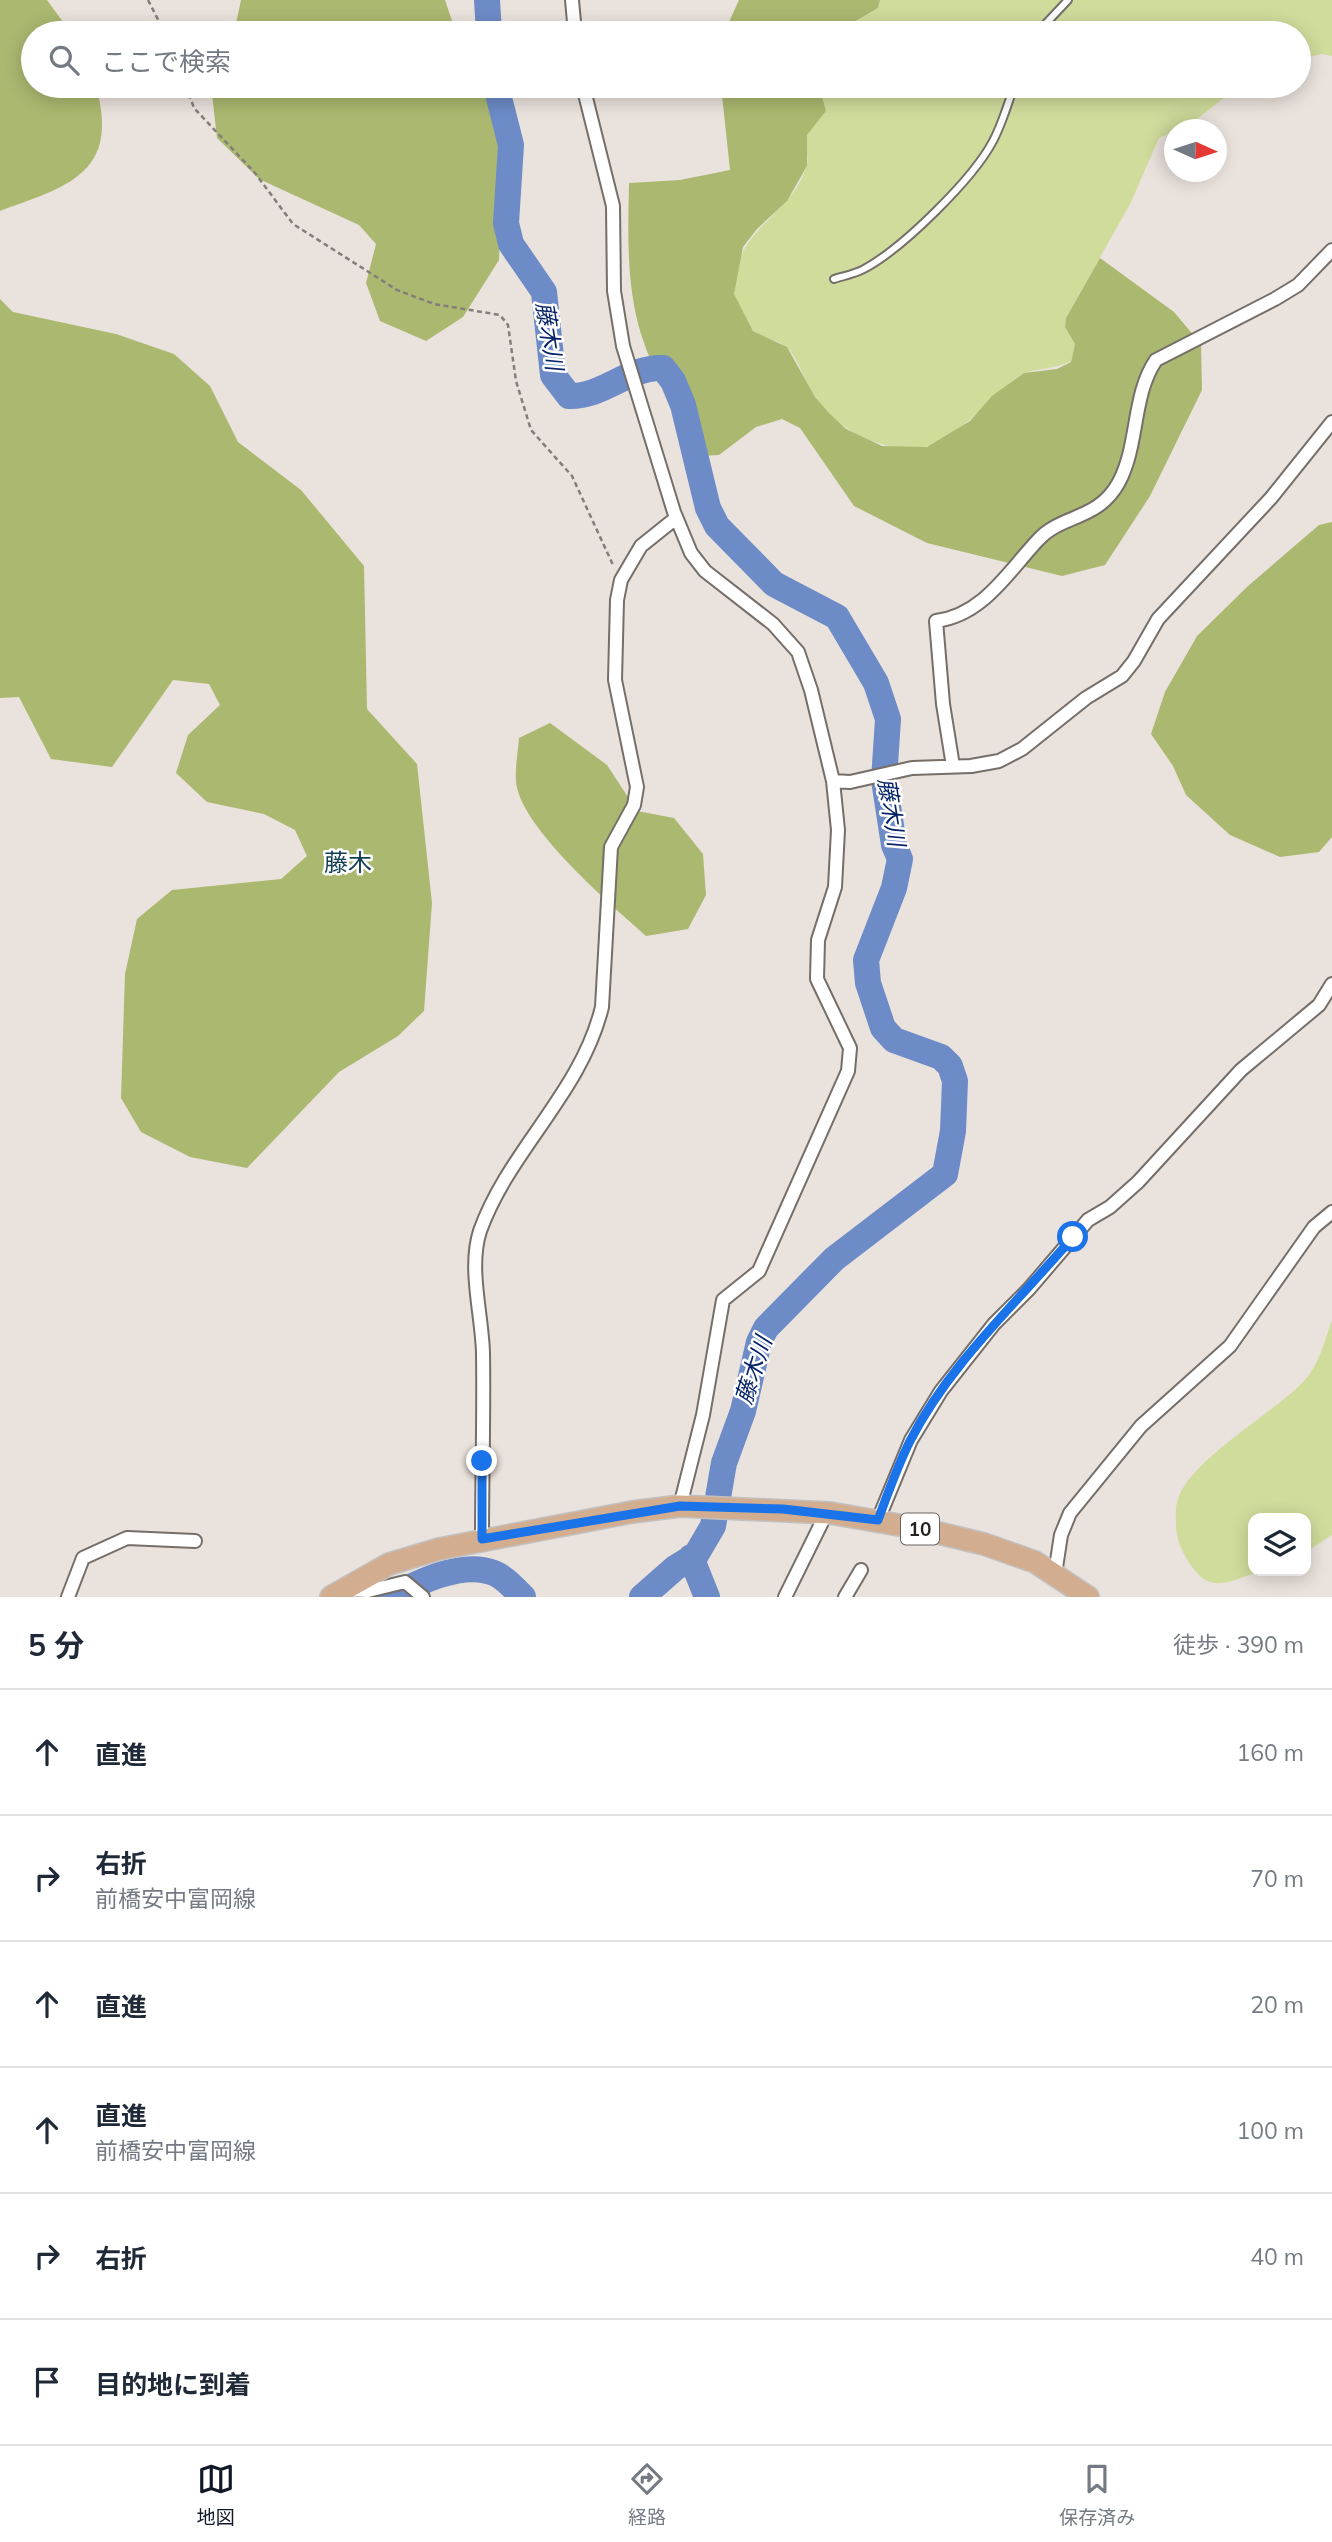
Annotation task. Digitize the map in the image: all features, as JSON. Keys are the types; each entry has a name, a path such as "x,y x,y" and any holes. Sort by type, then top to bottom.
{"main road":[{"name":"10","path":"337,1594 389,1564 482,1539 684,1506 738,1506 878,1520 984,1544 1035,1562 1088,1597"}],"street":[{"path":"572,0 574,21"},
{"path":"586,98 613,206 614,291 623,346 676,518 691,553 705,571 773,624 798,652 811,690 833,782 838,830 835,887 818,940 817,979 850,1048 848,1071 759,1271 723,1300 684,1506"},
{"path":"953,766 942,691 936,621 960,615 984,601 1038,539 1107,500 1119,481 1129,455 1146,374 1156,360 1298,285 1332,250"},
{"path":"833,782 850,782 912,768 999,761 1022,749 1086,698 1122,676 1134,661 1158,619 1271,498 1332,422"},
{"path":"482,1539 483,1350 475,1247 510,1171 582,1063 602,1007 611,847 634,805 637,787 615,680 617,600 624,574 641,546 676,518"},
{"path":"878,1520 911,1440 942,1391 994,1324 1029,1289 1088,1220 1110,1207 1138,1182 1241,1070 1319,1005 1332,984"},
{"path":"1055,1574 1061,1535 1070,1513 1141,1426 1230,1346 1314,1227 1332,1212"},
{"path":"785,1597 827,1513"},
{"path":"68,1597 83,1558 127,1538 195,1541"},
{"path":"845,1597 861,1570"},
{"path":"337,1594 368,1591 405,1582 423,1597"}],"lane":[{"path":"1048,21 1068,0"},
{"path":"834,279 872,264 948,197 977,165 993,141 1009,98"}],"path":[{"path":"148,0 159,21"},
{"path":"190,98 194,108 255,173 293,224 397,290 434,304 500,315 508,325 516,381 531,430 572,476 599,528 612,563 624,574"}],"green space":[{"path":"0,0 47,0 62,21 21,21 21,98 98,98 102,115 101,139 94,157 83,172 47,193 0,211"},
{"path":"241,0 445,0 452,21 237,21"},
{"path":"739,0 880,0 878,8 856,21 729,21"},
{"path":"880,0 1332,0 1332,56 1322,54 1311,56 1311,21 856,21 878,8"},
{"path":"212,98 505,98 507,100 499,260 463,317 426,341 380,321 366,283 376,244 359,225 259,179 217,138"},
{"path":"722,98 822,98 826,111 807,135 807,166 787,201 757,229 743,247 734,294 753,331 787,347 815,397 829,413 846,429 882,446 927,447 970,421 992,396 1024,373 1057,369 1071,362 1075,344 1065,327 1066,318 1100,258 1174,312 1201,344 1202,390 1150,496 1105,565 1062,576 927,543 854,506 800,428 782,419 756,427 719,455 700,456 667,396 641,334 636,315 629,259 629,183 680,180 730,170"},
{"path":"822,98 1224,98 1197,119 1164,119 1164,136 1159,138 1130,204 1066,318 1065,327 1075,344 1071,361 1021,375 948,437 924,447 889,446 858,435 843,426 819,402 789,350 753,330 737,303 734,292 736,271 742,254 751,239 798,185 806,168 807,136 826,111"},
{"path":"0,299 13,312 116,334 174,354 210,386 238,442 301,490 364,566 367,709 417,764 432,903 424,1011 398,1036 339,1072 247,1168 190,1157 141,1132 121,1098 125,974 137,919 172,890 281,879 307,856 295,830 264,814 207,802 176,773 188,735 220,705 209,684 173,680 112,767 51,759 19,697 0,698"},
{"path":"1332,522 1332,837 1319,852 1280,857 1230,835 1186,795 1173,766 1151,734 1165,692 1197,636 1248,586 1319,525"},
{"path":"550,723 607,765 637,811 674,818 703,854 706,895 688,929 646,936 591,886 533,820 521,800 516,781 519,738"},
{"path":"1332,1320 1332,1535 1311,1549 1311,1513 1248,1513 1248,1575 1230,1582 1207,1581 1191,1565 1178,1538 1176,1508 1183,1488 1212,1455 1303,1382 1324,1345"}],"waterway":[{"name":"藤木川","path":"487,0 488,21"},
{"name":"藤木川","path":"499,98 511,145 506,223 511,244 544,292 553,375 569,396 593,392 638,372 663,368 673,381 683,405 708,508 717,526 774,584 837,617 876,683 888,719 884,780 894,845 900,859 894,888 866,960 868,983 883,1028 894,1040 941,1057 950,1066 955,1081 953,1131 945,1174 834,1259 766,1328 759,1342 743,1411 724,1463 713,1526 696,1555 675,1568 642,1597"},
{"path":"691,1557 707,1597"},
{"name":"藤木川","path":"390,1597 440,1575 468,1569 498,1575 523,1597"}],"district":[{"name":"藤木","path":"348,862"}],"route":[{"path":"482,1461 482,1539 680,1506 783,1509 878,1520 911,1440 942,1391 994,1324 1029,1289 1073,1237"}]}
